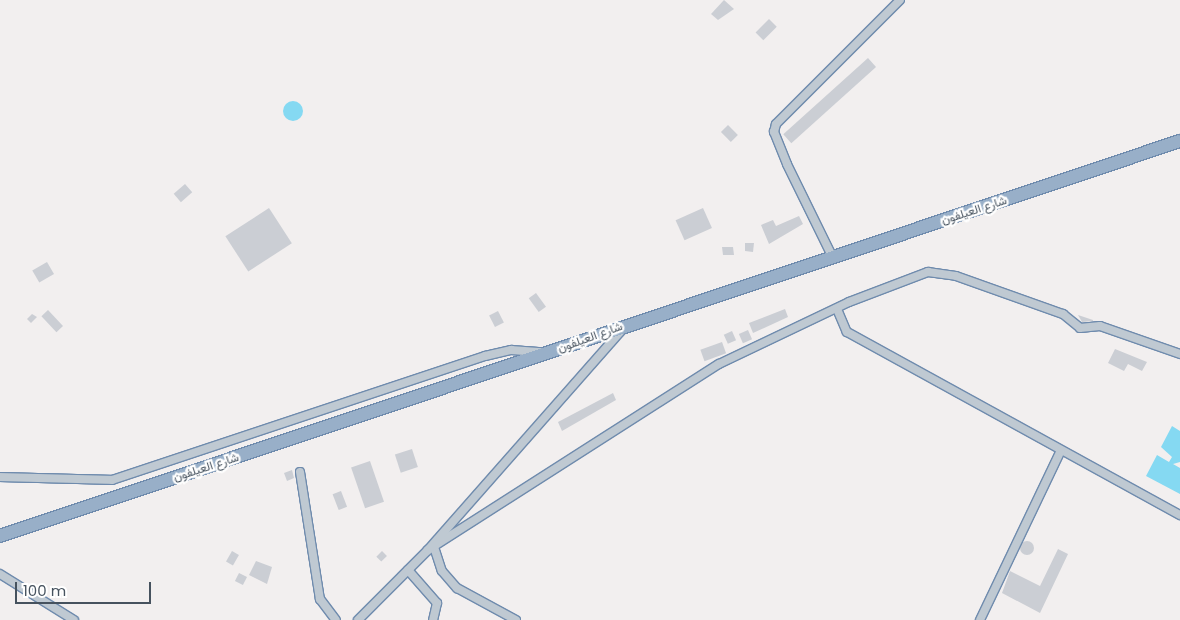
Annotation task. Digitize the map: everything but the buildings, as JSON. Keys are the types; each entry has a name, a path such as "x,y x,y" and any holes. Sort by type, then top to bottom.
{"highway":[{"name":"شارع العيلفون","path":"0,536 628,324 1180,141"}],"street":[{"path":"832,256 774,132 776,124 900,0"},
{"path":"431,548 719,364 837,308 938,271 1063,314 1080,328 1100,326 1180,354"},
{"path":"837,308 848,332 1180,515"},
{"path":"358,620 431,548 628,324"},
{"path":"0,477 112,480 485,356 511,350 548,352"},
{"path":"980,620 1061,450"},
{"path":"300,472 320,599 336,620"},
{"path":"431,548 442,570 457,588 516,620"},
{"path":"408,570 438,603 433,620"},
{"path":"0,574 74,620"}],"water":[{"path":"293,101 300,104 303,111 300,118 293,121 286,118 283,111 286,104"},
{"path":"1172,426 1180,431 1180,462 1173,464 1180,468 1180,494 1146,476 1157,455 1169,462 1172,457 1161,447"}]}
